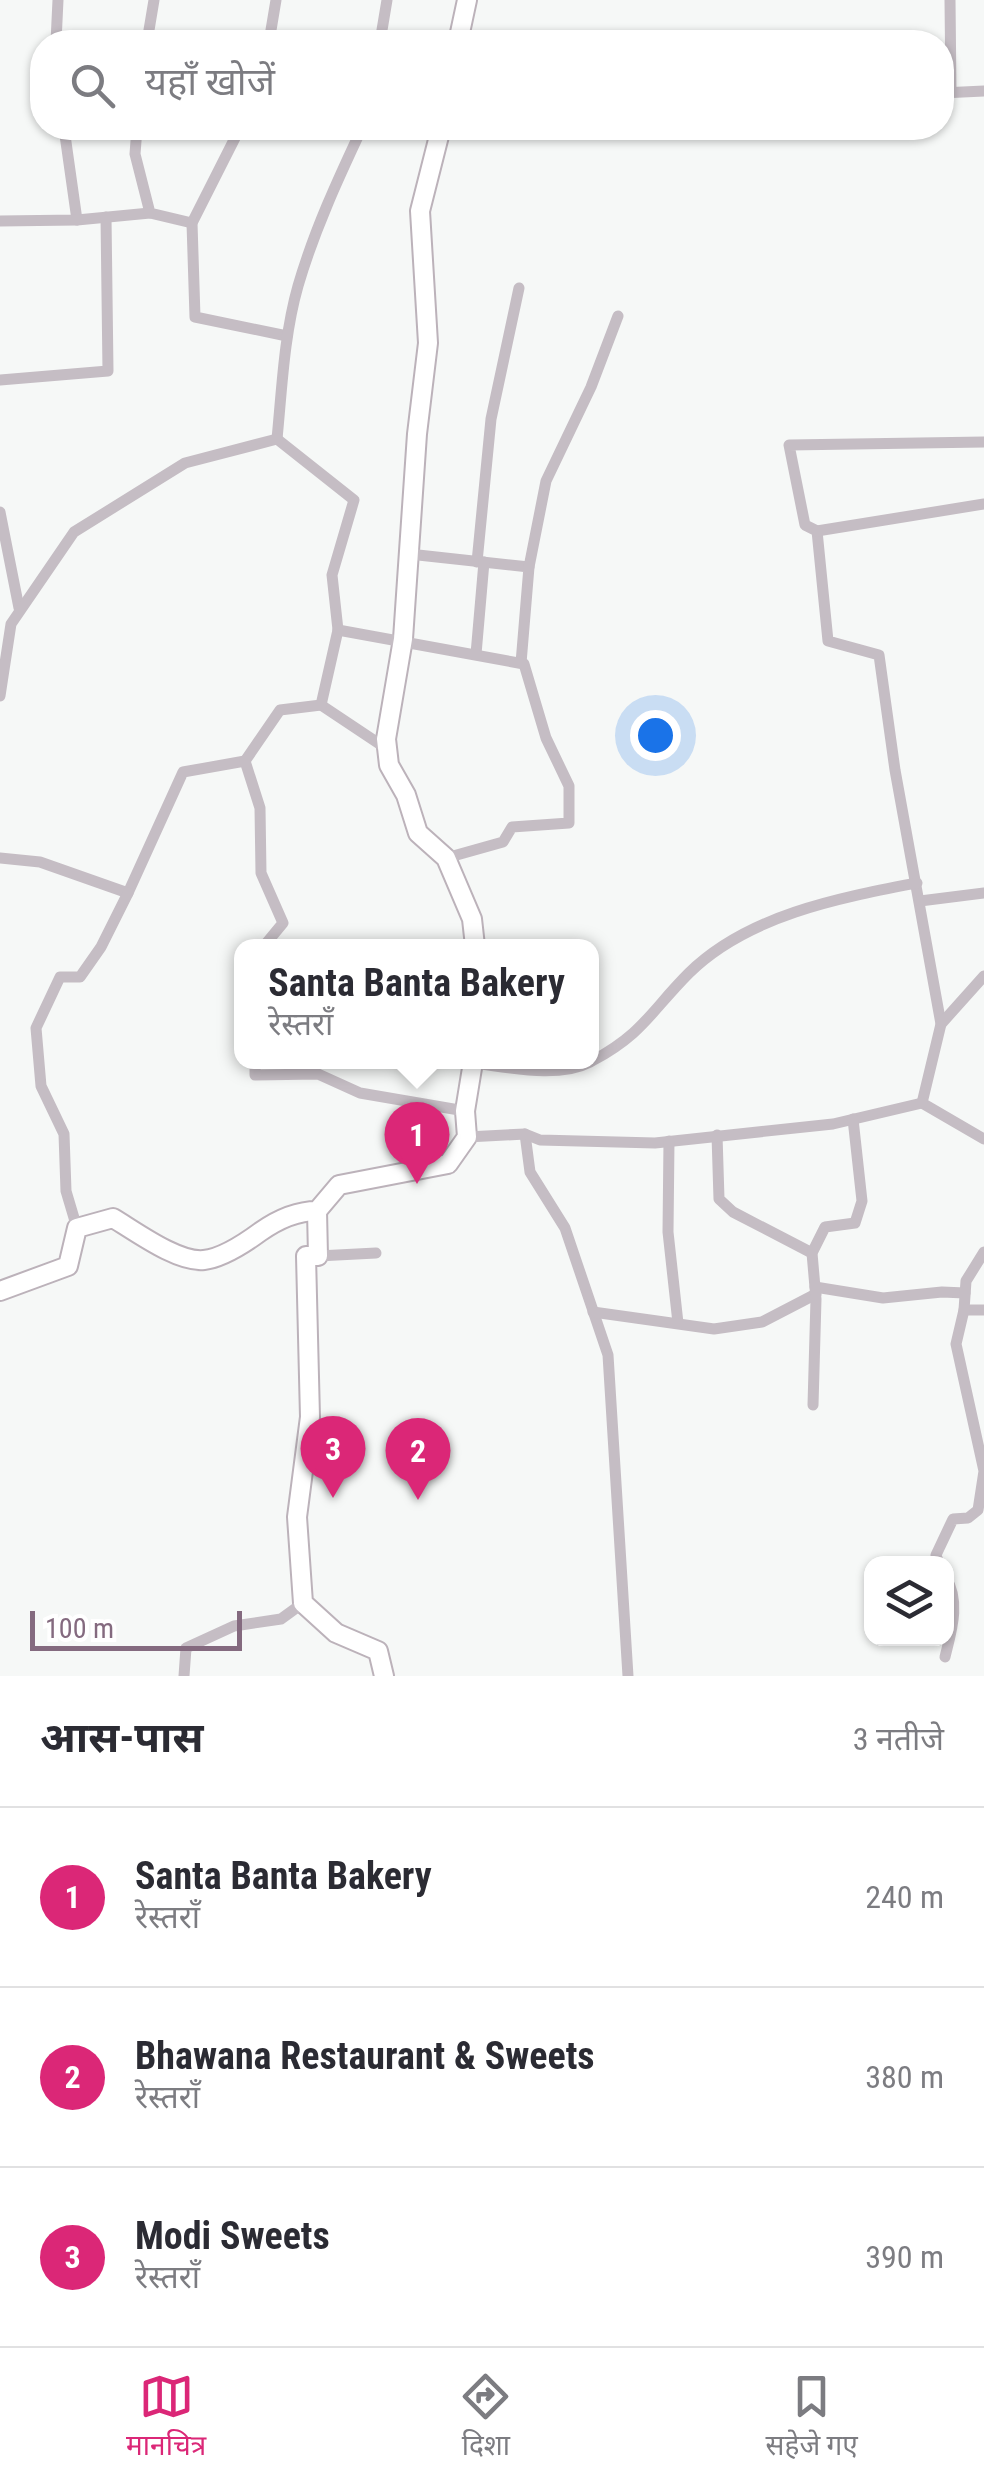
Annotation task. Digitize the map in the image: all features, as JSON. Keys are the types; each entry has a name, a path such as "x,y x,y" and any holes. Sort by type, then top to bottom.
{"street":[{"path":"57,30 58,0"},
{"path":"148,30 154,0"},
{"path":"271,30 276,0"},
{"path":"382,30 386,0"},
{"path":"461,30 467,0"},
{"path":"949,30 950,0"},
{"path":"954,92 984,91"},
{"path":"66,140 78,220"},
{"path":"136,140 135,154 150,212"},
{"path":"234,140 192,223 195,317 287,336"},
{"path":"277,440 287,336 298,288 325,206 356,140"},
{"path":"438,140 420,211 428,343 417,434 403,640 387,749 389,765 406,796 418,833 446,858 472,919 473,939"},
{"path":"0,221 78,220 150,212 192,223"},
{"path":"0,380 108,371 106,217"},
{"path":"476,654 491,419 519,288"},
{"path":"521,663 529,567 546,481 592,387 618,316"},
{"path":"0,696 10,624 74,532 185,463 277,440"},
{"path":"277,440 354,500 332,575 338,630 321,706"},
{"path":"984,442 789,446 804,525 817,531 984,504"},
{"path":"0,512 19,608"},
{"path":"817,531 828,641 879,655 895,770 941,1024 922,1104"},
{"path":"409,554 529,567"},
{"path":"338,630 524,664 546,738 569,786 569,822 512,827 502,842 446,858"},
{"path":"0,1291 68,1266 77,1228 66,1190 64,1134 41,1086 36,1028 60,977 80,977 101,947 183,772 245,761 280,710 321,706 387,749"},
{"path":"245,761 260,808 261,873 283,923 270,939"},
{"path":"0,858 40,862 128,893"},
{"path":"599,1057 620,1046 646,1024 690,973 722,946 797,911 917,883"},
{"path":"920,900 984,893"},
{"path":"941,1024 984,976"},
{"path":"255,1069 255,1075 318,1074 360,1093 465,1110"},
{"path":"318,1256 317,1211 339,1185 448,1164 466,1137 465,1110 472,1069"},
{"path":"466,1137 525,1134 540,1140 669,1141 853,1119 922,1104 984,1139"},
{"path":"813,1405 812,1253 825,1226 855,1222 862,1202 853,1119"},
{"path":"525,1134 530,1172 565,1228 608,1355 628,1676"},
{"path":"717,1136 719,1199 733,1212 812,1253"},
{"path":"669,1141 668,1232 678,1323"},
{"path":"77,1228 112,1218 171,1252 203,1261 244,1244 271,1224 300,1211 317,1211"},
{"path":"936,1556 952,1519 968,1518 978,1510 983,1463 956,1344 966,1282 984,1252"},
{"path":"376,1253 306,1256 310,1417 297,1517 303,1603 336,1633 378,1651 384,1676"},
{"path":"593,1312 714,1329 762,1322 815,1290 883,1298 965,1293"},
{"path":"964,1310 984,1310"},
{"path":"184,1676 186,1648 234,1626 281,1619 303,1603"},
{"path":"945,1657 948,1646"}],"place":[{"name":"Santa Banta Bakery","path":"417,1184"},
{"name":"Modi Sweets","path":"333,1498"},
{"name":"Bhawana Restaurant & Sweets","path":"418,1500"}]}
